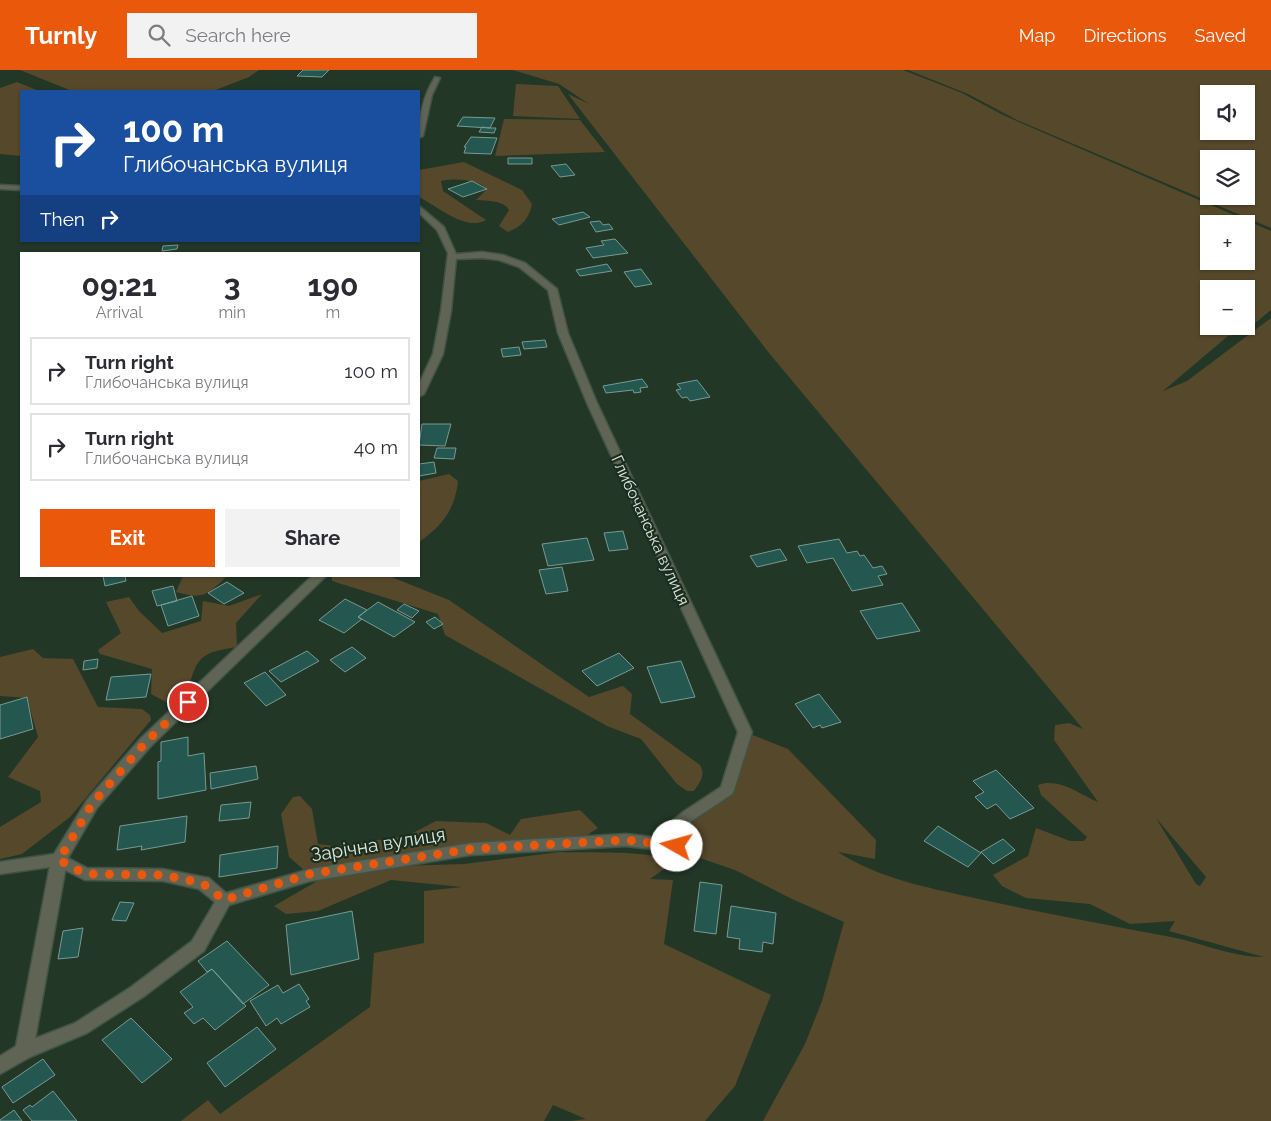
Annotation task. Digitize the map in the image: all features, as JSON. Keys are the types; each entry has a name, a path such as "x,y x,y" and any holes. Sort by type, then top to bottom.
{"street":[{"path":"420,131 428,95 437,78"},
{"path":"0,187 20,188"},
{"path":"420,210 441,229 452,257 446,311 438,354 420,392"},
{"name":"Глибочанська вулиця","path":"452,257 482,255 500,257 522,265 538,275 552,290 563,333 592,403 745,732 727,790 688,816 656,843"},
{"path":"24,1051 59,860 92,804 146,742 319,577"},
{"name":"Зарічна вулиця","path":"224,900 310,874 471,849 626,840 677,846"},
{"path":"0,868 59,860 85,874 163,875 202,883 224,900 198,946 137,992 81,1028 24,1051 0,1066"}],"shaded area":[{"path":"20,70 259,70 249,77 216,90 70,90"},
{"path":"513,70 903,70 962,93 1003,115 1200,200 1200,205 1211,205 1234,215 1200,215 1200,270 1255,270 1255,224 1271,231 1271,310 1255,323 1255,280 1200,280 1200,335 1233,335 1228,336 1163,391 1187,381 1248,335 1255,335 1255,330 1271,318 1271,1121 763,1121 805,1044 822,1001 844,922 792,899 735,870 656,843 727,790 745,732 788,749 876,840 875,859 838,852 869,869 902,881 953,893 1171,937 1240,955 1264,957 1169,931 1175,921 1130,924 1090,904 1026,898 1002,886 993,875 1028,856 1036,828 1070,841 1084,841 1087,837 1041,795 1038,785 1054,783 1098,802 1054,740 1055,725 1069,723 1083,729 769,353 568,94 589,104 559,84","holes":["1156,818 1206,877 1200,886 1196,884"]},
{"path":"908,70 1271,70 1271,228 1255,221 1255,215 1240,215 1217,205 1255,205 1255,150 1200,150 1200,198 1017,120 968,94"},
{"path":"17,82 37,90 20,90 20,156 0,154 0,88"},
{"path":"516,84 558,86 580,119 513,116"},
{"path":"504,119 580,120 605,152 495,156"},
{"path":"464,162 522,190 532,204 529,214 521,224 508,232 499,226 509,210 507,207 499,203 476,200 487,189 472,181 441,181 443,191 486,220 470,223 461,220 420,198 420,170"},
{"path":"449,474 458,481 454,501 446,516 434,530 420,541 420,481"},
{"path":"183,577 226,577 215,588 204,594 193,596 176,592"},
{"path":"332,577 392,577 449,600 589,697 623,686 632,694 630,714 700,765 702,775 700,781 694,791 687,791 677,784 641,739 607,726 445,635 438,614 332,581"},
{"path":"262,594 236,623 237,647 207,654 202,658 194,671 187,692 166,702 151,694 152,669 100,654 98,650 121,633 106,602 129,597 139,611 162,633 201,621 203,601 229,606"},
{"path":"33,649 43,658 73,659 98,707 142,709 150,715 151,720 70,817 22,854 0,859 0,827 41,802 40,791 8,777 38,737 27,698 0,696 0,657"},
{"path":"300,796 312,809 318,844 334,846 407,836 436,821 486,823 510,835 521,819 580,810 598,828 581,839 310,875 289,857 281,814 293,797"},
{"path":"560,852 648,855 670,861 667,867 650,879 673,880 664,944 771,995 735,1086 705,1121 571,1121 586,1119 553,1105 544,1121 181,1121 208,1100 220,1114 370,1007 374,953 424,943 424,891 462,887 391,880 318,911 286,914 274,906 319,880 401,866 464,864"}],"building":[{"path":"303,70 329,70 322,77 297,76"},
{"path":"463,117 495,118 490,128 457,126"},
{"path":"482,127 496,128 494,133 479,132"},
{"path":"471,137 497,138 491,154 464,153 466,147 464,147"},
{"path":"508,158 532,158 532,164 508,164"},
{"path":"566,164 575,175 560,177 551,166"},
{"path":"472,181 487,189 463,197 448,189"},
{"path":"583,212 590,217 559,225 552,219"},
{"path":"600,221 603,225 609,224 613,229 596,232 590,222"},
{"path":"615,239 628,253 593,258 586,248 604,245 601,241"},
{"path":"178,245 177,249 162,251 163,246"},
{"path":"607,264 612,271 580,276 576,270"},
{"path":"641,269 652,284 635,287 624,272"},
{"path":"545,340 547,347 524,349 522,342"},
{"path":"519,347 521,355 503,357 501,349"},
{"path":"642,379 648,387 640,388 641,392 634,393 633,390 606,393 603,386"},
{"path":"697,380 710,397 690,401 687,397 682,398 676,390 681,389 677,384"},
{"path":"422,424 451,424 445,446 420,445"},
{"path":"437,448 456,448 454,459 434,458"},
{"path":"434,462 436,473 420,476 420,464"},
{"path":"623,531 628,549 609,551 604,533"},
{"path":"587,538 594,560 548,566 542,544"},
{"path":"839,539 847,553 857,551 860,556 864,555 873,568 882,566 887,574 878,576 883,585 852,591 833,558 807,563 798,546"},
{"path":"780,549 787,560 757,567 750,556"},
{"path":"562,567 568,591 546,594 539,570"},
{"path":"103,577 125,577 126,581 105,586"},
{"path":"227,582 244,593 224,604 208,593"},
{"path":"173,586 177,601 157,606 152,591"},
{"path":"192,596 199,616 168,626 161,605"},
{"path":"345,599 367,610 358,617 362,619 344,633 319,620"},
{"path":"378,602 415,622 394,637 358,617"},
{"path":"902,603 920,631 877,639 860,611"},
{"path":"404,604 419,611 412,618 397,610"},
{"path":"435,617 443,624 434,629 426,622"},
{"path":"352,647 366,658 345,672 330,660"},
{"path":"307,651 319,661 281,682 269,671"},
{"path":"619,653 634,668 597,686 582,671"},
{"path":"98,659 97,668 83,670 84,661"},
{"path":"681,661 695,697 661,703 647,667"},
{"path":"265,672 286,695 266,706 244,683"},
{"path":"151,674 146,697 106,700 111,677"},
{"path":"819,694 841,722 822,728 820,725 813,728 795,704"},
{"path":"27,697 33,729 0,739 0,705"},
{"path":"188,737 188,756 204,753 206,790 158,799 158,762 161,761 161,742"},
{"path":"256,766 258,779 211,789 210,773"},
{"path":"996,770 1034,808 1010,819 996,804 987,809 975,797 984,792 973,781"},
{"path":"251,802 249,818 219,821 221,805"},
{"path":"187,816 185,842 141,850 142,846 117,850 120,826"},
{"path":"938,826 981,853 968,867 924,841"},
{"path":"1003,839 1015,850 993,864 981,852"},
{"path":"278,846 277,868 219,877 220,855"},
{"path":"700,882 722,885 716,934 694,931"},
{"path":"120,902 134,903 126,921 112,920"},
{"path":"731,906 776,913 773,944 763,942 762,952 739,949 740,939 727,937"},
{"path":"352,911 359,959 291,975 286,925"},
{"path":"83,928 78,957 58,959 63,931"},
{"path":"227,941 269,985 243,1004 212,969 207,972 198,961"},
{"path":"212,969 246,1006 215,1030 203,1018 194,1024 184,1013 193,1007 180,992"},
{"path":"299,984 309,999 306,1001 310,1007 281,1024 277,1018 266,1026 250,1001 278,985 283,993"},
{"path":"131,1018 172,1059 142,1083 102,1040"},
{"path":"257,1027 276,1049 225,1087 207,1063"},
{"path":"43,1059 55,1075 13,1103 2,1087"},
{"path":"53,1091 77,1121 32,1121 23,1110 30,1105 32,1107"},
{"path":"14,1110 22,1121 0,1121 0,1120"}],"route":[{"path":"188,702 146,742 92,804 59,860 85,874 163,875 202,883 224,900 310,874 471,849 626,840 677,846"}]}
